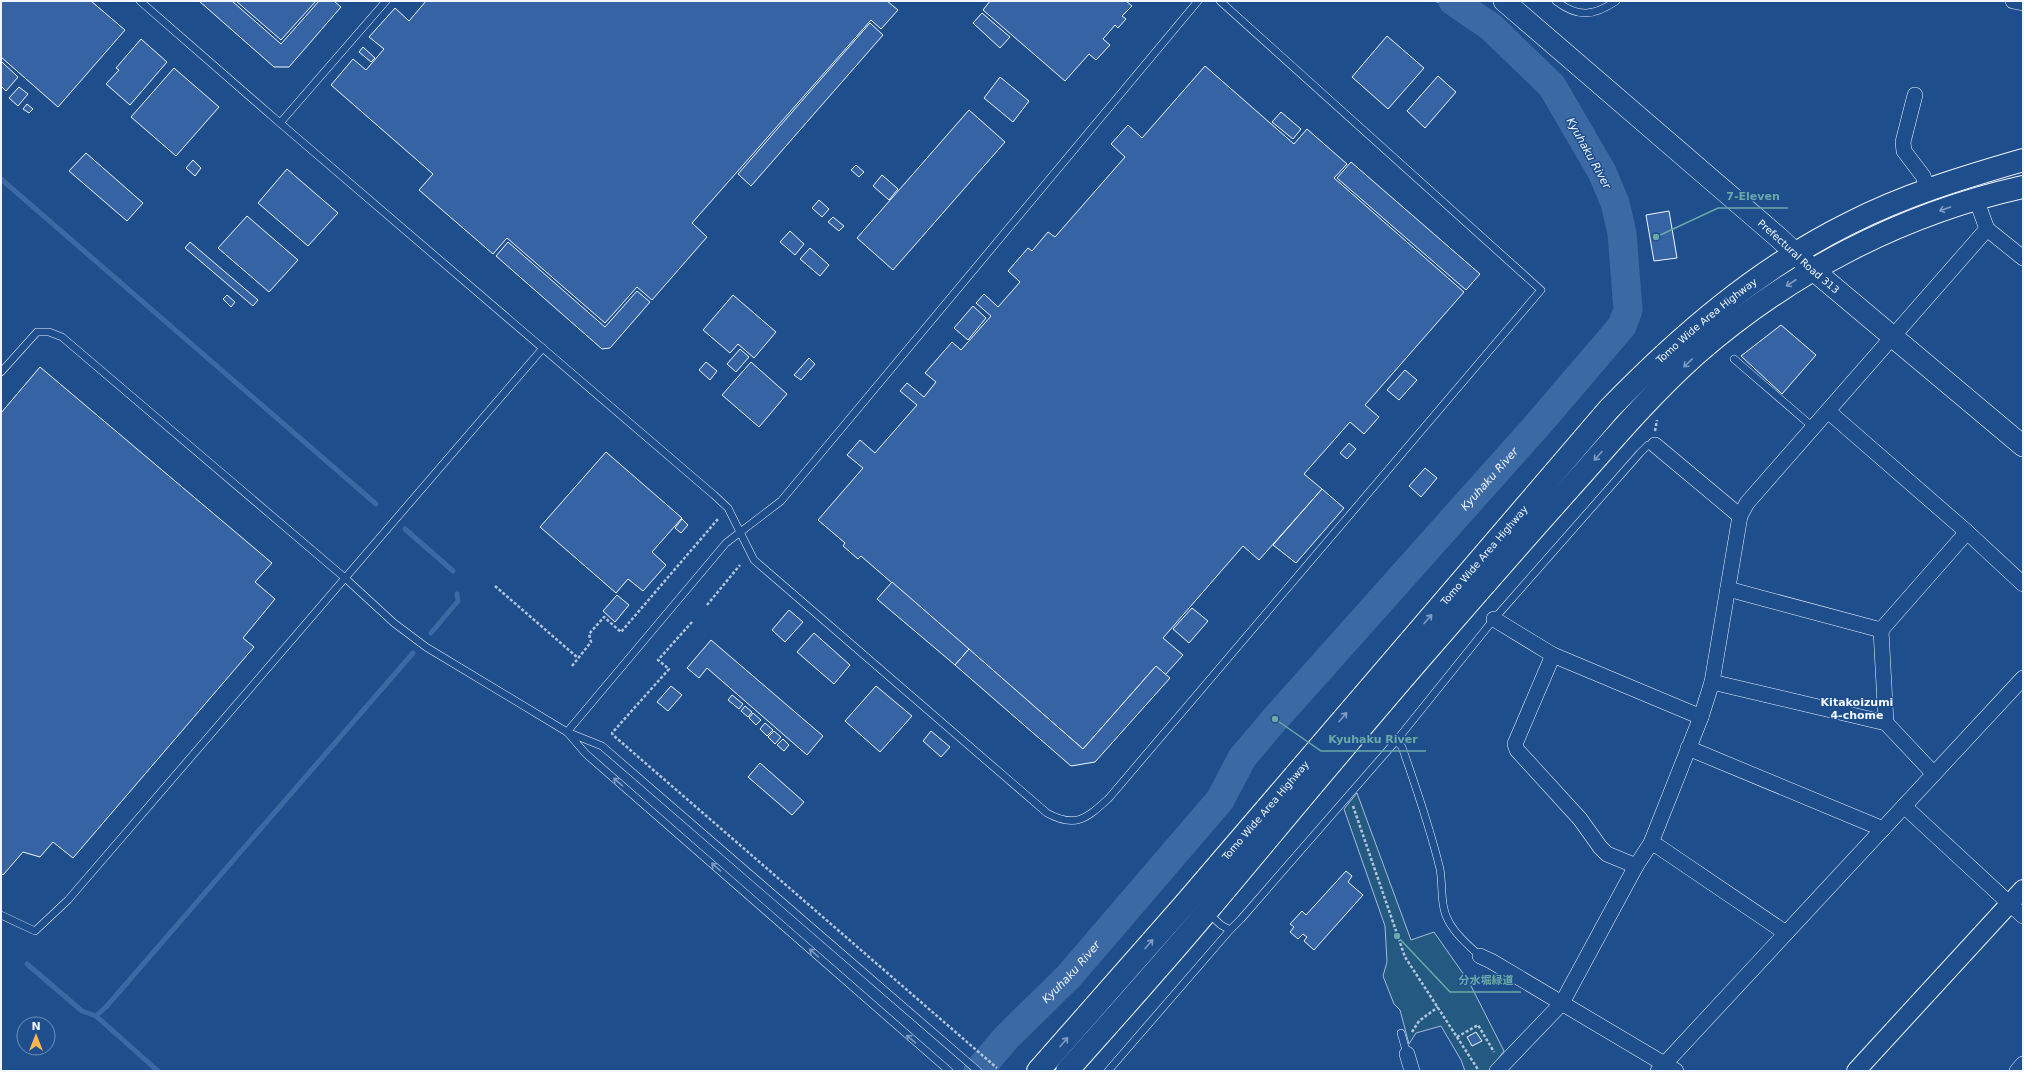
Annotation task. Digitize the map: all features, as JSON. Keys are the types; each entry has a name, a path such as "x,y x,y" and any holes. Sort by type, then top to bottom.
{"highway":[{"name":"Tomo Wide Area Highway","path":"1038,1071 1184,905 1609,410 1679,340 1721,305 1795,253 1850,223 1928,189 2023,160"},
{"name":"Tomo Wide Area Highway","path":"1067,1071 1206,912 1399,682 1648,401 1695,356 1748,313 1812,269 1845,251 1915,220 1976,199 2023,187"}],"main road":[{"name":"Prefectural Road 313","path":"1504,1 1812,269 2023,446"}],"street":[{"path":"2013,1 2023,2"},
{"path":"1915,95 1902,142 1904,151 1923,176 1928,189"},
{"path":"1976,199 1987,230 2023,258"},
{"path":"1499,1068 1562,1003 1636,866 1651,843 1701,717 1712,682 1740,516 1747,503 1829,412 1893,336 1987,230"},
{"path":"1829,412 1967,532 2023,584"},
{"path":"1655,438 1740,516"},
{"path":"1886,724 1881,630 1967,532"},
{"path":"1728,589 1881,630"},
{"path":"1494,619 1553,655 1701,717"},
{"path":"1553,655 1537,696 1517,740 1517,750 1580,819 1600,847 1607,854 1636,866"},
{"path":"1480,956 1562,1003 1666,1069 1786,933 2023,678"},
{"path":"1712,682 1886,724 1934,774"},
{"path":"1688,748 1883,829"},
{"path":"1904,806 2023,916"},
{"path":"1651,843 1786,933"},
{"path":"1856,1071 2023,889"},
{"path":"1405,1050 1412,1071"},
{"path":"2017,1071 2023,1064"}],"lane":[{"path":"140,1 714,495 728,508 754,560 1047,814 1061,821 1071,822 1094,812 1109,798 1541,290 1220,1"},
{"path":"280,123 386,1"},
{"path":"567,732 726,543 781,501 1198,1"},
{"path":"1556,1 1576,13 1586,13 1606,8 1616,1"},
{"path":"1,372 36,332 50,332 62,337 345,578 394,623 426,647 567,732 602,746 978,1071"},
{"path":"1,915 35,931 62,906 543,348"},
{"path":"1734,358 1814,428"},
{"path":"1108,1071 1396,741 1494,619 1640,453 1655,438"},
{"path":"567,732 586,754 949,1071"},
{"path":"1396,741 1402,747 1424,814 1440,871 1444,905 1448,920 1465,942 1480,956"},
{"path":"1206,912 1221,926 1230,930"},
{"path":"1401,1033 1405,1050"}],"path":[{"path":"1655,438 1657,417"},
{"path":"572,666 591,642 589,634 604,618 621,632 718,519"},
{"path":"707,605 740,565"},
{"path":"495,586 578,658"},
{"path":"692,622 658,660 669,669 612,733 613,735 997,1068"},
{"path":"1350,802 1359,820 1406,957 1480,1071"},
{"path":"1405,1050 1419,1021 1438,1007"},
{"path":"1457,1037 1478,1025 1499,1068"}],"shaded area":[{"path":"1434,1 1463,1 1465,9 1437,2"},
{"path":"1357,793 1411,940 1434,932 1469,982 1504,1051 1489,1071 1465,1071 1461,1060 1441,1026 1416,1033 1409,1044 1400,1010 1394,1004 1383,976 1387,962 1385,926 1344,809"}],"building":[{"path":"1,1 91,1 125,30 58,107 1,57"},
{"path":"199,1 232,1 281,44 319,1 334,1 341,7 289,67 274,67"},
{"path":"236,1 316,1 281,40"},
{"path":"426,1 887,1 898,10 881,29 871,20 692,223 707,237 652,300 637,287 605,323 507,238 493,254 419,190 433,174 331,85 353,59 366,70 384,49 369,37 395,8 409,21"},
{"path":"990,1 1126,1 1132,6 1122,16 1126,19 1118,28 1115,25 1103,39 1110,45 1096,60 1089,54 1065,81 983,10"},
{"path":"982,13 1010,37 1000,48 973,23"},
{"path":"870,23 883,35 751,186 738,174"},
{"path":"1387,36 1424,68 1388,109 1352,77"},
{"path":"141,39 167,62 130,105 106,84 119,70 116,68"},
{"path":"363,47 375,58 371,62 359,52"},
{"path":"1,61 18,77 6,91 1,86"},
{"path":"1205,66 1294,144 1307,129 1347,164 1334,178 1464,292 1365,405 1379,417 1364,434 1350,422 1304,474 1322,489 1259,560 1243,546 1163,638 1183,655 1165,675 1156,666 1083,749 861,556 858,559 843,546 845,543 818,520 863,468 847,455 860,440 875,453 917,405 900,391 907,383 924,397 936,382 925,373 952,342 961,350 991,316 976,303 984,294 998,307 1020,282 1008,271 1028,248 1032,251 1048,232 1055,237 1125,157 1111,144 1128,125 1142,138"},
{"path":"174,68 219,107 176,156 131,117"},
{"path":"1438,76 1456,92 1425,128 1407,111"},
{"path":"1000,77 1029,101 1013,122 984,98"},
{"path":"19,87 28,94 18,106 9,98"},
{"path":"27,104 33,109 29,113 23,109"},
{"path":"969,110 1005,142 893,270 857,238"},
{"path":"1281,112 1301,129 1293,139 1272,122"},
{"path":"86,153 143,203 127,221 69,171"},
{"path":"193,160 201,168 195,176 186,168"},
{"path":"1351,162 1480,274 1466,290 1337,178"},
{"path":"856,165 864,172 859,177 851,170"},
{"path":"287,169 338,213 308,246 258,203"},
{"path":"882,175 898,189 889,200 873,186"},
{"path":"819,200 829,209 822,217 812,208"},
{"path":"1669,211 1677,258 1654,261 1646,215"},
{"path":"247,216 298,260 269,292 218,248"},
{"path":"833,217 844,226 839,231 828,222"},
{"path":"790,231 804,244 795,255 780,242"},
{"path":"190,242 258,300 253,306 185,248"},
{"path":"508,242 605,327 637,291 650,302 610,348 602,349 496,256"},
{"path":"810,248 829,265 820,276 800,259"},
{"path":"227,295 235,302 231,307 223,299"},
{"path":"733,295 776,332 754,358 738,344 730,353 703,330"},
{"path":"973,306 986,318 968,340 954,328"},
{"path":"1781,325 1816,355 1782,394 1741,356"},
{"path":"740,349 749,357 736,372 727,364"},
{"path":"809,358 815,364 801,380 794,375"},
{"path":"706,362 717,371 710,380 699,370"},
{"path":"751,362 787,394 759,427 722,395"},
{"path":"40,367 272,563 255,582 275,599 243,638 254,647 73,858 53,842 40,857 23,852 3,875 1,873 1,413"},
{"path":"1405,370 1417,380 1399,400 1387,390"},
{"path":"1349,443 1356,449 1347,459 1340,453"},
{"path":"606,452 682,518 652,552 666,565 643,591 628,579 616,593 540,527"},
{"path":"1425,468 1437,478 1421,497 1409,486"},
{"path":"1322,489 1344,508 1296,563 1273,545"},
{"path":"682,519 688,525 681,533 675,528"},
{"path":"892,582 969,649 955,665 877,599"},
{"path":"617,595 629,605 615,622 603,611"},
{"path":"1192,608 1208,621 1189,643 1173,629"},
{"path":"789,610 803,622 785,642 772,630"},
{"path":"814,633 850,665 834,684 797,652"},
{"path":"711,640 823,736 807,755 707,668 699,678 687,668"},
{"path":"969,649 1083,749 1156,666 1170,678 1095,762 1071,766 955,665"},
{"path":"671,686 682,695 668,711 657,702"},
{"path":"876,686 912,716 880,752 845,721"},
{"path":"732,695 743,704 739,709 728,700"},
{"path":"745,706 752,712 748,717 741,711"},
{"path":"753,713 761,720 756,725 749,718"},
{"path":"765,723 773,730 767,736 760,729"},
{"path":"774,731 781,737 775,744 768,737"},
{"path":"931,731 950,747 941,757 923,741"},
{"path":"783,739 789,745 784,751 777,745"},
{"path":"760,763 804,802 792,815 748,777"},
{"path":"1346,871 1352,876 1348,882 1363,895 1314,950 1304,941 1307,937 1303,934 1298,939 1290,932 1294,927 1290,924 1302,911 1306,915"},
{"path":"1476,1032 1482,1041 1472,1046 1467,1037"}],"waterway":[{"name":"Kyuhaku River","path":"978,1071 1006,1038 1069,976 1220,800 1242,758 1275,719 1540,422 1622,326 1628,310 1622,233 1615,203 1602,172 1552,86 1491,27 1453,1"},
{"path":"1,179 376,504"},
{"path":"405,529 453,571"},
{"path":"431,633 458,601 457,594"},
{"path":"96,1016 106,1007 413,653"},
{"path":"27,964 82,1011 96,1016 158,1071"}],"place":[{"name":"7-Eleven","path":"1656,237"},
{"name":"Kyuhaku River","path":"1275,719"},
{"name":"分水堀緑道","path":"1397,936"}],"district":[{"name":"Kitakoizumi 4-chome","path":"1857,708"}]}
